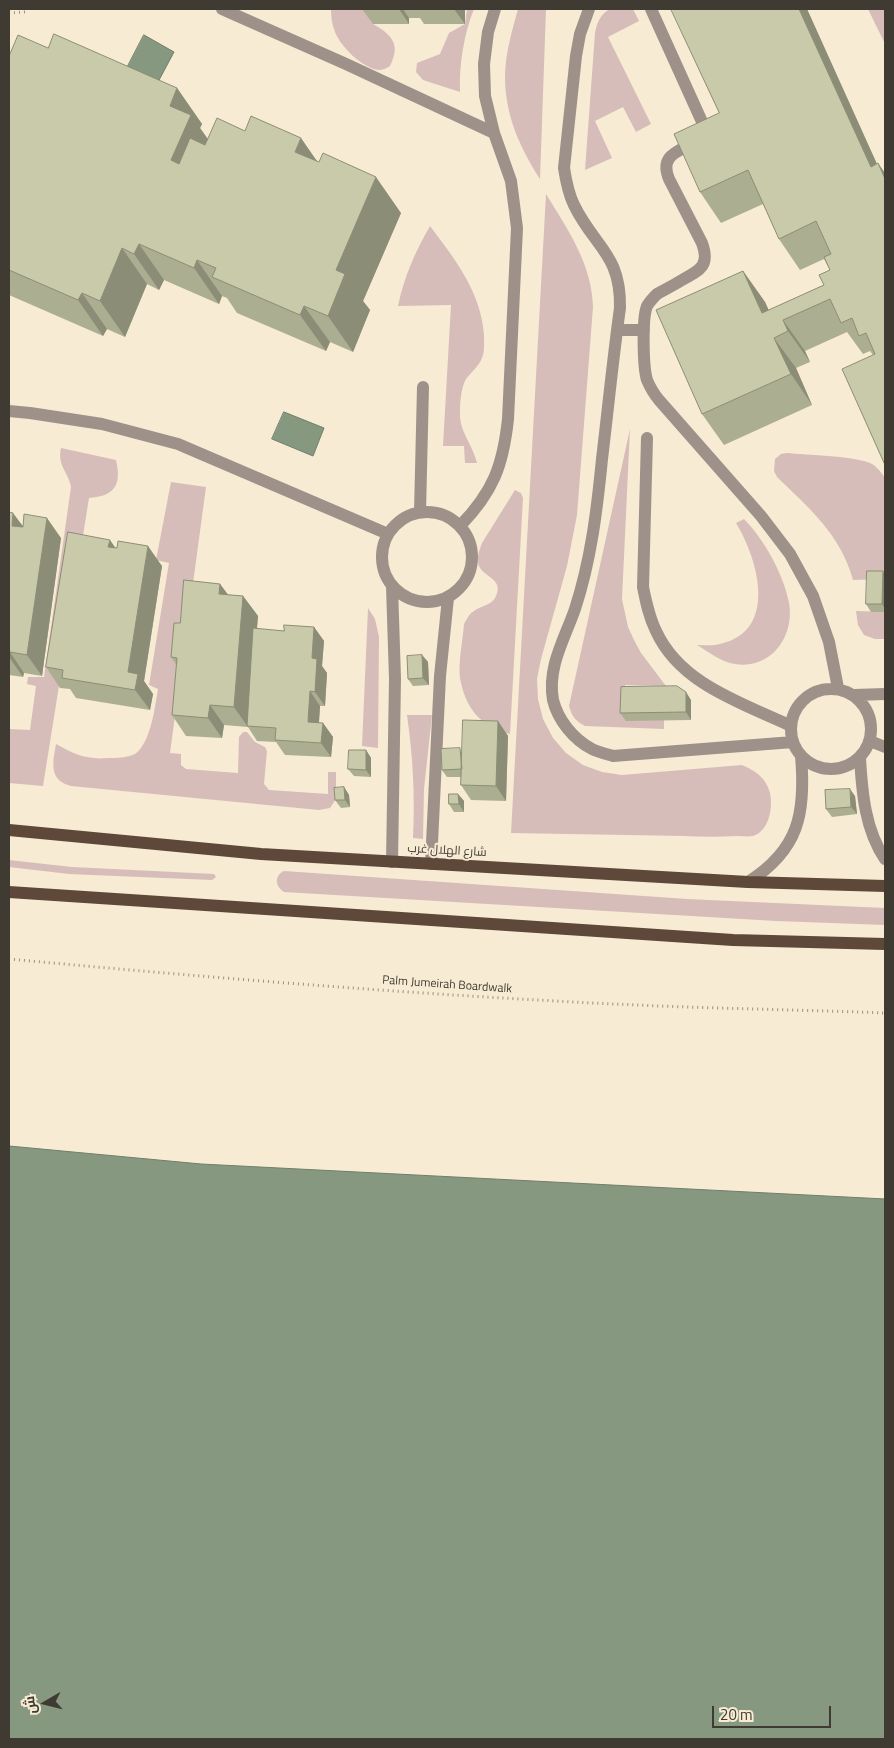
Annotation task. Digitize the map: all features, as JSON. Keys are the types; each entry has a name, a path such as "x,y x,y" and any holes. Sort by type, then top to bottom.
{"main road":[{"name":"شارع الهلال غرب","path":"9,830 261,854 748,882 885,886"},
{"path":"9,892 732,940 885,944"}],"lane":[{"path":"222,9 494,132"},
{"path":"460,526 477,508 490,489 500,467 506,443 508,419 517,228 511,181 494,132 485,96 484,64 488,32 495,9"},
{"path":"589,9 580,34 576,56 564,168 567,186 573,203 582,220 611,260 620,291 595,523 587,566 575,609 556,658 551,680 553,701 562,721 575,738 593,750 614,756 793,742"},
{"path":"651,9 703,124 704,131 701,137 670,157 666,168 706,255 699,271 651,299 645,312 645,369 652,390 659,400 761,516 790,554 813,596 829,642 838,688"},
{"path":"617,330 644,330"},
{"path":"420,512 423,387"},
{"path":"9,412 30,413 102,424 178,444 388,534"},
{"path":"648,438 643,587 648,610 656,632 674,658 703,684 790,726"},
{"path":"420,512 435,513 448,517 460,526 470,544 472,565 464,584 457,592 448,598 436,602 424,603 412,600 392,586 385,574 382,561 383,547 388,534 397,523 408,516 420,512"},
{"path":"392,586 396,679 392,862"},
{"path":"431,864 440,676 448,598"},
{"path":"838,688 854,695 866,708 872,724 870,741 860,758 845,766 830,769 814,765 801,756 793,742 790,726 796,710 806,697 822,689 838,688"},
{"path":"854,695 885,694"},
{"path":"870,741 885,747"},
{"path":"748,882 765,871 775,861 792,838 800,811 803,784 801,756"},
{"path":"860,758 862,789 868,819 878,848 885,859"}],"path":[{"path":"9,13 25,12 26,9"},
{"name":"Palm Jumeirah Boardwalk","path":"9,959 265,982 492,997 660,1006 885,1012"}],"shaded area":[{"path":"331,9 373,9 373,24 390,36 393,41 395,52 390,66 380,70 372,68 353,56 342,44 335,32"},
{"path":"467,9 474,9 463,49 460,92 423,80 416,72 417,63 440,54 449,33 465,24"},
{"path":"518,9 546,9 540,179 515,131 506,91 506,60"},
{"path":"610,9 633,9 639,21 608,37 651,124 636,132 623,107 595,121 612,158 585,170 595,33 600,19"},
{"path":"868,9 885,9 885,44"},
{"path":"144,35 174,52 158,82 128,66"},
{"path":"546,194 570,234 583,262 592,291 593,307 577,515 567,566 537,679 538,699 543,719 553,738 566,753 583,765 602,772 622,775 742,765 751,769 765,781 771,802 767,823 759,833 753,836 704,837 511,833"},
{"path":"430,226 449,251 465,277 478,304 482,319 484,335 483,355 479,364 464,383 460,409 460,420 477,463 465,463 464,446 443,446 451,305 398,306 403,285 411,265"},
{"path":"284,412 324,428 313,456 272,439"},
{"path":"630,429 622,599 628,627 634,640 641,653 666,686 625,685 626,694 664,720 664,729 585,726 574,718 569,706"},
{"path":"61,448 116,460 118,477 117,483 110,492 98,497 89,498 43,786 9,783 9,729 30,730 36,686 27,684 28,677 44,677 71,487 60,459"},
{"path":"781,454 831,456 865,461 881,472 885,478 885,579 853,580 841,549 832,536 812,511 777,477 774,471 775,459"},
{"path":"171,482 206,487 170,753 181,754 181,765 186,769 238,773 239,737 243,732 247,732 255,742 265,747 267,751 264,784 269,790 328,794 328,772 336,772 336,799 330,808 319,810 71,786 55,775 53,764 56,744 87,757 121,757 135,754 145,742 149,733 158,689 149,685 169,563 156,560"},
{"path":"515,490 521,493 523,498 510,734 491,727 476,715 470,707 462,688 460,665 464,624 472,612 494,599 498,590 495,581 479,567 478,554 482,543"},
{"path":"744,519 766,547 778,569 789,603 790,615 784,638 778,648 759,662 735,664 715,656 697,645 717,645 739,637 750,625 757,609 756,574 751,555 736,523"},
{"path":"368,608 375,619 379,637 378,748 362,746"},
{"path":"856,611 885,612 885,639 875,639 864,635 858,625"},
{"path":"407,715 432,715 424,789 423,839 413,838 413,776"},
{"path":"9,860 72,867 214,874 216,877 212,880 69,874 9,867"},
{"path":"284,871 687,899 885,908 885,925 776,921 284,892 277,884 277,878"},
{"path":"9,1146 201,1164 885,1199 885,1739 9,1739"}],"building":[{"path":"671,9 799,9 871,167 878,163 885,179 885,465 842,369 875,354 866,333 859,336 852,318 841,323 830,299 783,320 788,331 774,338 791,374 702,414 656,310 743,271 762,313 824,285 819,275 830,270 824,257 831,254 816,221 779,239 748,170 700,192 674,134 719,113"},
{"path":"54,34 177,88 170,106 191,115 171,160 179,164 190,138 205,145 217,118 245,131 251,116 301,138 295,152 319,162 323,153 376,177 336,270 345,274 328,316 304,306 300,315 212,277 216,268 197,260 194,268 139,244 134,254 122,248 100,301 82,293 78,300 9,270 9,56 18,35 48,48"},
{"path":"9,512 13,513 12,526 23,527 24,514 47,518 27,655 10,652 9,657"},
{"path":"68,532 110,540 108,547 117,548 118,541 148,546 128,672 138,674 135,690 62,678 63,670 46,667"},
{"path":"867,571 883,571 882,604 866,604"},
{"path":"184,580 220,584 219,594 243,596 234,707 210,705 208,718 172,715 177,658 171,657 174,623 180,623"},
{"path":"284,625 314,627 312,658 317,659 315,692 310,691 308,722 323,723 321,743 275,740 276,728 247,726 253,628 284,631"},
{"path":"422,655 423,678 408,679 407,656"},
{"path":"677,686 686,692 686,712 620,713 621,687"},
{"path":"463,720 498,721 496,786 461,785"},
{"path":"460,748 462,769 442,770 441,749"},
{"path":"349,750 366,750 366,770 348,769"},
{"path":"344,787 345,800 335,800 334,788"},
{"path":"850,789 851,807 826,809 825,790"},
{"path":"449,794 458,794 459,804 449,804"}]}
